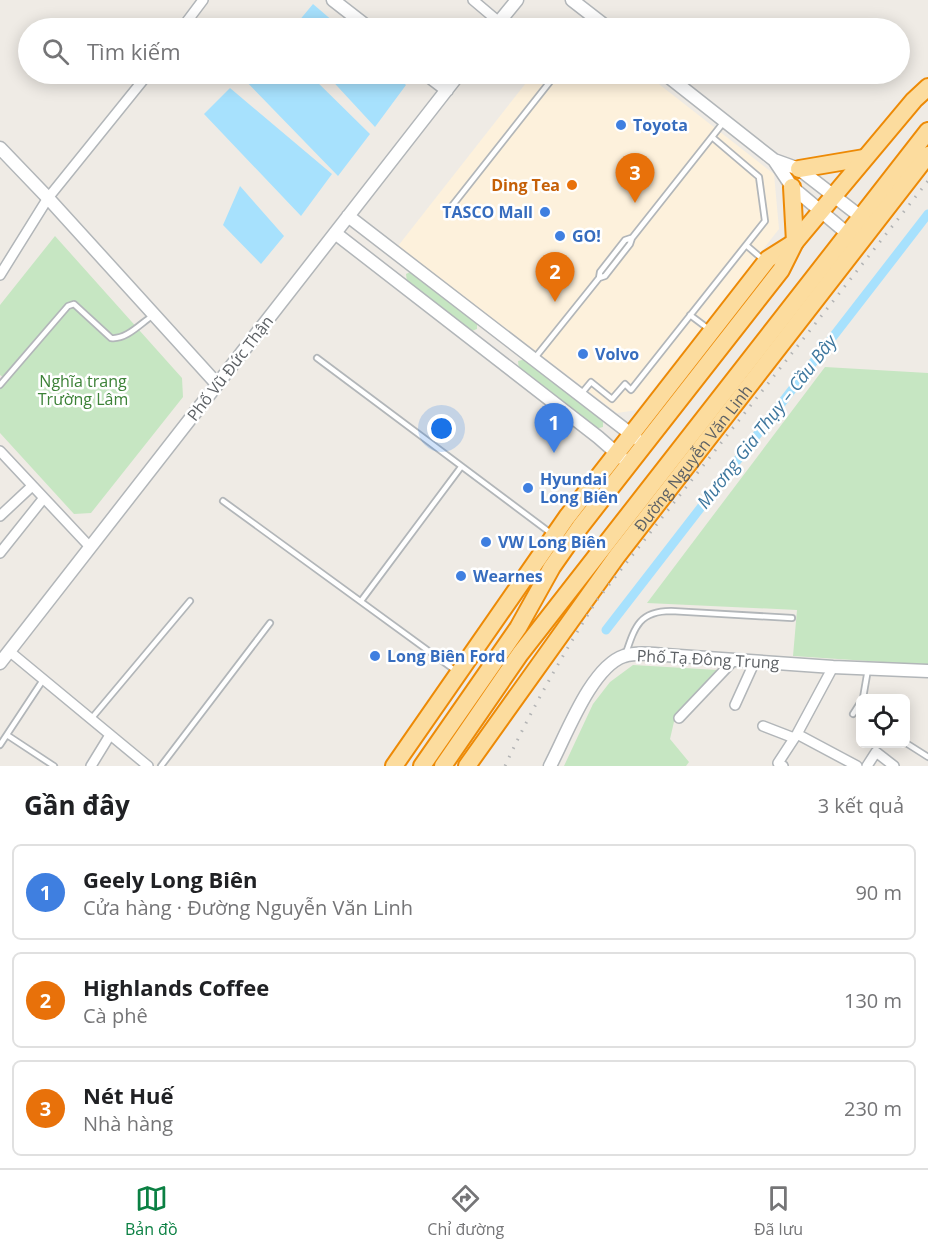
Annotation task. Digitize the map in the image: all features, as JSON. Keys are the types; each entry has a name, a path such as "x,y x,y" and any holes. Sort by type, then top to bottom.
{"highway":[{"path":"394,766 554,535 623,459 781,270 795,242 914,100 928,87"},
{"name":"Đường Nguyễn Văn Linh","path":"467,766 848,234 928,130"},
{"name":"Đường Nguyễn Văn Linh","path":"443,766 520,654 928,155"},
{"path":"799,169 864,159"},
{"path":"792,187 795,242"},
{"path":"638,440 714,328 768,259 795,242"},
{"path":"422,766 518,628 552,567 623,459"},
{"path":"497,616 552,567"}],"street":[{"path":"190,18 203,0"},
{"path":"333,0 356,18"},
{"path":"472,0 490,18"},
{"path":"502,18 516,0"},
{"path":"573,0 590,18"},
{"path":"0,274 48,198 140,84"},
{"path":"439,84 447,90"},
{"name":"Phố Vũ Đức Thận","path":"0,663 452,84"},
{"path":"678,84 774,160 792,187 848,234"},
{"path":"0,148 217,384"},
{"path":"774,160 799,169 861,217"},
{"path":"348,216 638,440"},
{"path":"335,232 598,437 623,459"},
{"path":"490,353 503,336"},
{"path":"0,452 90,547"},
{"path":"0,516 32,487"},
{"path":"0,553 43,499"},
{"path":"9,651 148,766"},
{"name":"Phố Tạ Đông Trung","path":"550,766 596,676 610,662 625,656 656,654 833,667 928,671"},
{"path":"680,718 734,660"},
{"path":"735,705 755,661"},
{"path":"783,766 778,763 796,736 833,667"},
{"path":"763,726 796,736 857,766"},
{"path":"91,766 110,735"},
{"path":"867,766 876,752 894,766"}],"lane":[{"path":"448,212 548,84"},
{"path":"534,360 599,279 600,272 625,240 632,238 725,121"},
{"path":"580,396 591,382 612,399 625,384 632,390 765,221 759,177 712,137"},
{"path":"746,245 760,257 768,259"},
{"path":"0,385 68,306 74,304 111,338 116,339 123,337 154,314"},
{"path":"690,315 706,327 714,328"},
{"path":"317,358 554,535"},
{"path":"361,601 461,467"},
{"path":"223,501 458,673"},
{"path":"92,719 190,601"},
{"path":"625,656 630,638 638,625 653,612 792,618"},
{"path":"161,766 270,623"},
{"path":"864,694 868,668"},
{"path":"0,745 44,680"},
{"path":"853,714 856,710"},
{"path":"7,735 54,766"},
{"path":"910,746 928,757"}],"shaded area":[{"path":"525,84 659,84 774,174 779,229 637,410 617,413 398,246"}],"green space":[{"name":"Nghĩa trang Trường Lâm","path":"55,236 182,378 183,397 91,513 74,514 0,433 0,381 3,377 0,375 0,305"},
{"path":"410,272 475,320 477,329 472,331 468,329 407,282 406,274"},
{"path":"526,360 603,419 603,427 595,429 519,370 518,361"},
{"path":"825,367 928,373 928,665 793,656 797,610 647,603"},
{"path":"633,665 718,670 676,713 670,739 689,762 686,766 564,766 593,704 610,682"}],"water":[{"path":"313,4 329,18 301,18"},
{"path":"249,84 319,84 370,134 338,176"},
{"path":"335,84 406,85 375,127"},
{"path":"230,88 332,174 301,216 204,114"},
{"path":"240,186 284,236 261,264 223,225"}],"waterway":[{"name":"Mương Gia Thụy – Cầu Bây","path":"606,630 928,214"}],"railway":[{"path":"505,766 548,682 597,600 928,181"}],"place":[{"name":"Toyota","path":"621,125"},
{"name":"Ding Tea","path":"572,185"},
{"name":"Nét Huế","path":"635,203"},
{"name":"TASCO Mall","path":"545,212"},
{"name":"GO!","path":"560,236"},
{"name":"Highlands Coffee","path":"555,302"},
{"name":"Volvo","path":"583,354"},
{"name":"Geely Long Biên","path":"554,453"},
{"name":"Hyundai Long Biên","path":"528,488"},
{"name":"VW Long Biên","path":"486,542"},
{"name":"Wearnes","path":"461,576"},
{"name":"Long Biên Ford","path":"375,656"}]}
